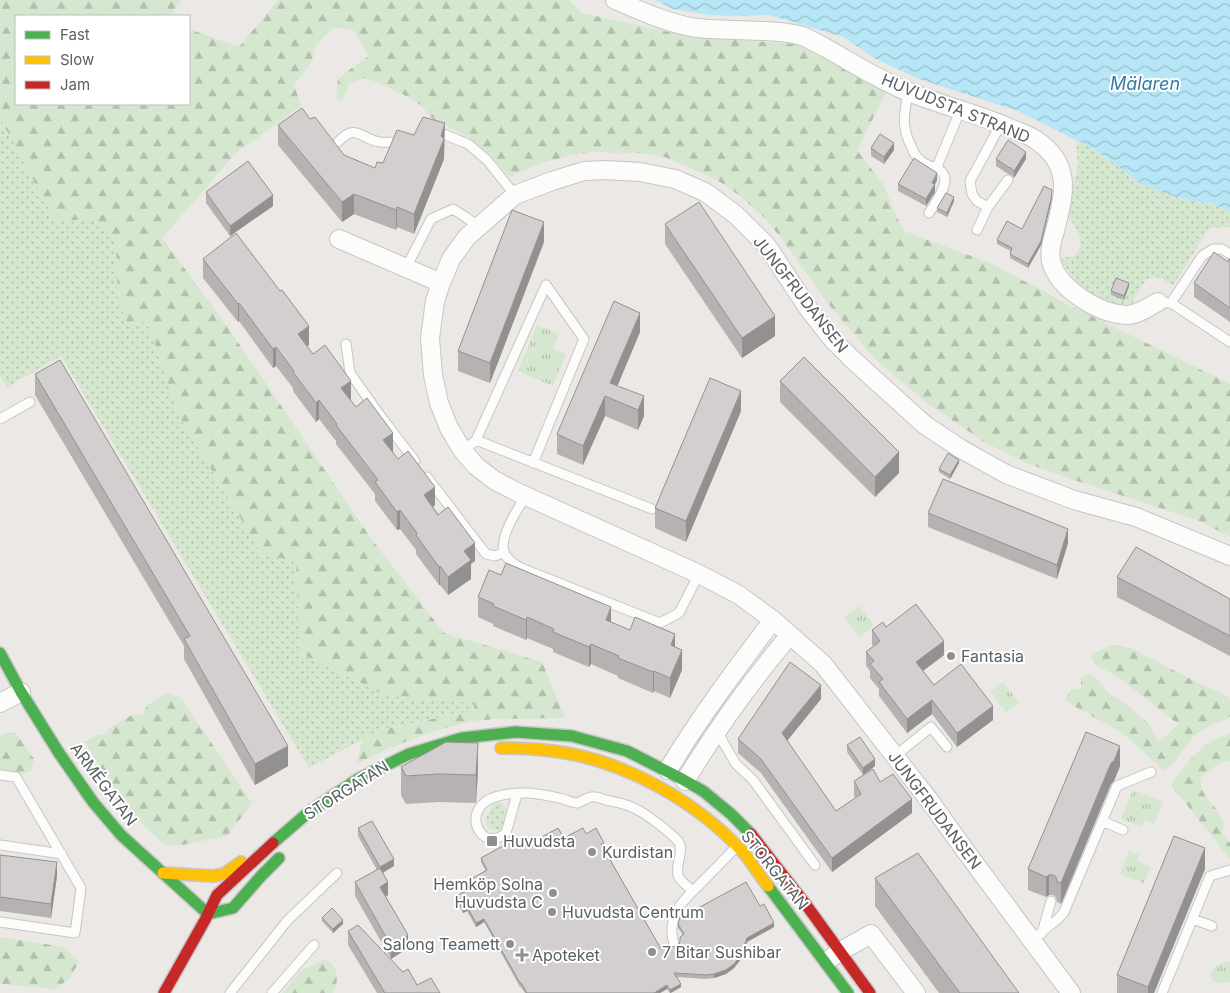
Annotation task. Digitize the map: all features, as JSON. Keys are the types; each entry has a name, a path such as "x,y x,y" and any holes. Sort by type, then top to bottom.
{"street":[{"name":"HUVUDSTA STRAND","path":"615,0 650,15 695,28 784,32 802,36 880,79 908,92 1001,124 1036,140 1054,156 1061,168 1063,180 1062,193 1053,237 1051,259 1056,272 1063,282 1073,293 1099,308 1111,312 1128,315 1138,314 1164,302"},
{"name":"JUNGFRUDANSEN","path":"1071,993 1037,937 964,849 929,800 823,664 740,595 699,574 526,496 494,480 476,466 470,446 449,428 439,403 433,375 430,338 435,301 451,259 466,237 515,195 552,181 584,172 606,170 640,172 675,179 705,192 736,214 767,246 810,311 833,340 852,360 925,425 1006,474 1074,500 1136,517 1230,556"},
{"path":"339,238 442,283"},
{"path":"658,787 681,748 772,620"},
{"path":"680,788 718,728 790,635"},
{"name":"ARMÉGATAN","path":"0,653 21,692 68,767 93,802 121,835 208,914"},
{"path":"0,703 21,692"},
{"name":"STORGATAN","path":"162,873 213,876 224,874 325,801 372,772 422,749 456,739 490,733 546,732 584,737 646,758 668,770 695,809 737,846 786,908 848,993"},
{"name":"STORGATAN","path":"490,749 552,750 583,756 638,776 658,787 680,788 707,794 737,819 750,833 821,924 870,993"},
{"name":"STORGATAN","path":"164,993 217,895 281,834"},
{"path":"208,914 233,908 262,875 286,852"},
{"path":"825,963 840,951 871,934 916,993"}],"lane":[{"path":"908,92 904,116 907,138 914,152 923,162 941,171 945,178 940,195 929,213"},
{"path":"936,168 960,111"},
{"path":"988,207 977,201 972,194 970,181 1001,124"},
{"path":"430,133 437,130 468,144 487,160 515,195"},
{"path":"338,142 344,135 354,132 380,142 396,142 412,148"},
{"path":"977,230 988,207 1008,180"},
{"path":"406,268 431,219 453,209 478,226"},
{"name":"HUVUDSTA STRAND","path":"1164,302 1202,256 1213,249 1222,249 1230,254"},
{"path":"533,463 584,339 546,285 470,446 533,463 652,510"},
{"path":"1164,302 1230,342"},
{"path":"346,344 350,373 382,418 486,554 495,556 504,552"},
{"path":"0,419 30,402"},
{"path":"526,496 515,514 503,547 509,560 531,572 660,623 679,613 699,574"},
{"path":"895,756 931,727 947,747"},
{"path":"718,728 723,742 736,764 753,780 815,865"},
{"path":"1037,937 1064,912 1117,786 1151,772"},
{"path":"0,775 16,777 81,888 74,933 0,922"},
{"path":"517,794 506,833 497,838 486,838 478,830 475,820 479,808 494,797 517,794 526,793 544,794 577,803 592,796 635,808 679,843 678,877 693,891"},
{"path":"1102,821 1122,830"},
{"path":"674,944 672,936 674,916 678,908 750,833"},
{"path":"0,845 62,854"},
{"path":"1162,993 1210,876 1230,870"},
{"path":"230,993 287,921 337,873"},
{"path":"1037,937 1052,901"},
{"path":"1193,919 1212,926"},
{"path":"272,993 314,946"}],"green space":[{"path":"0,0 182,0 170,15 15,15 15,105 190,105 190,29 239,47 278,0 569,0 582,13 691,37 796,44 846,67 887,91 857,150 883,184 899,222 906,232 990,263 1073,307 1230,384 1230,537 1197,520 1026,463 986,443 928,404 877,361 830,306 766,219 740,196 720,182 702,173 664,157 639,153 590,152 539,164 510,177 489,154 468,137 430,117 422,106 406,96 377,82 364,78 348,84 341,101 336,98 338,79 369,56 353,30 334,27 316,45 311,63 294,85 301,106 235,154 162,238 227,326 370,537 444,633 542,662 565,718 471,721 428,733 387,749 356,764 363,738 380,730 475,710 473,703 387,696 300,653 296,562 261,553 180,417 147,321 129,327 118,301 116,244 93,218 56,222 0,118"},
{"path":"0,118 56,222 93,218 116,244 118,301 129,327 147,321 180,417 261,553 296,562 300,653 387,696 473,703 476,710 380,730 309,768 61,356 7,387 0,376"},
{"path":"1076,141 1090,147 1114,163 1142,185 1182,199 1214,204 1230,211 1230,227 1209,228 1173,286 1165,280 1158,278 1147,280 1132,305 1119,306 1094,295 1080,285 1069,273 1061,258 1074,256 1080,245 1077,231 1066,216 1078,166"},
{"path":"537,325 559,334 553,349 566,354 553,386 518,371"},
{"path":"859,606 874,625 860,637 844,617"},
{"path":"1113,645 1131,648 1227,696 1230,700 1230,716 1225,720 1210,725 1194,736 1173,765 1163,770 1124,734 1065,701 1071,690 1081,688 1081,678 1090,674 1099,681 1108,693 1123,702 1148,723 1158,741 1178,724 1116,676 1094,663 1091,656"},
{"path":"1003,682 1019,703 1006,712 990,692"},
{"path":"167,693 181,698 252,803 227,836 182,845 166,846 140,822 108,781 85,742 99,734 106,735 109,728 134,714 143,715 147,705"},
{"path":"15,732 34,759 31,771 19,775 1,770 0,768 0,735"},
{"path":"1230,733 1230,761 1218,764 1200,778 1200,782 1205,795 1221,816 1223,822 1222,834 1230,843 1230,859 1171,785 1196,754 1211,742"},
{"path":"1133,790 1163,801 1154,824 1145,820 1142,827 1121,819"},
{"path":"499,802 507,811 507,815 505,823 500,830 493,830 487,825 487,816 495,803"},
{"path":"1129,851 1139,855 1137,861 1150,867 1144,883 1120,874"},
{"path":"0,937 64,947 79,962 69,979 55,989 0,984"},
{"path":"325,959 333,966 336,974 337,979 333,993 283,993 300,971"},
{"path":"1230,962 1230,982 1213,982 1210,975 1213,970 1218,965"}],"water":[{"name":"Mälaren","path":"655,0 1230,0 1230,211 1214,204 1182,199 1142,185 1090,147 1018,111 919,79 876,59 843,37 769,15 711,15 673,9"}],"building":[{"path":"302,108 310,119 315,117 344,155 375,168 377,162 383,163 397,130 414,135 423,117 445,123 441,136 444,139 414,214 397,207 396,210 354,194 342,202 278,125"},
{"path":"880,134 894,143 884,157 871,148"},
{"path":"1008,140 1026,152 1014,171 996,159"},
{"path":"914,158 937,173 932,183 935,184 926,199 898,184"},
{"path":"248,161 273,195 230,226 206,192"},
{"path":"1044,186 1052,190 1051,199 1041,241 1028,264 1010,254 1012,248 997,240 1007,221 1022,229"},
{"path":"946,193 954,197 947,213 937,208"},
{"path":"699,202 775,316 742,338 665,224"},
{"path":"512,210 544,222 490,363 458,351"},
{"path":"236,233 309,326 298,334 313,354 325,345 351,381 341,388 356,407 367,398 393,433 383,440 398,459 408,451 435,487 424,495 438,515 448,507 475,543 464,551 471,560 448,577 416,535 417,533 400,510 397,512 375,482 378,480 319,400 316,403 276,347 273,349 203,259"},
{"path":"1214,252 1228,262 1230,259 1230,308 1194,283"},
{"path":"1116,278 1129,283 1124,296 1111,291"},
{"path":"614,301 640,313 610,383 644,396 638,410 605,396 583,446 557,434"},
{"path":"804,357 899,452 875,477 780,381"},
{"path":"60,360 288,746 255,764 184,639 190,636 35,374"},
{"path":"710,378 741,391 686,521 655,508"},
{"path":"948,453 959,460 950,475 939,469"},
{"path":"943,479 1068,529 1057,565 928,513"},
{"path":"1136,547 1230,599 1230,636 1117,577"},
{"path":"506,563 611,607 606,620 630,630 635,617 675,634 671,645 682,650 670,678 618,658 619,656 591,644 589,647 553,632 554,629 527,617 526,620 493,606 494,604 478,597 489,570 501,575"},
{"path":"916,604 944,641 916,662 934,685 961,664 993,706 957,733 932,700 907,719 879,682 883,679 870,664 874,661 866,652 880,641 872,630 883,622 886,627"},
{"path":"790,662 821,685 782,733 836,811 861,794 854,781 873,769 880,782 893,774 912,799 832,858 761,759 738,739"},
{"path":"1086,732 1120,746 1114,761 1111,763 1061,883 1057,882 1056,877 1053,875 1046,877 1028,869"},
{"path":"860,737 875,759 863,768 847,745"},
{"path":"446,742 478,743 476,775 439,774 406,776 401,767"},
{"path":"372,821 394,859 380,867 358,828"},
{"name":"Huvudsta Centrum","path":"558,828 564,838 583,828 586,834 596,828 604,843 601,844 661,949 669,944 673,947 679,944 680,937 684,934 678,924 680,917 746,882 760,906 764,904 774,923 747,938 741,955 726,970 706,975 674,973 681,984 670,990 667,985 654,993 527,993 484,919 476,923 467,907 463,909 456,896 468,890 464,883 487,870 481,858 517,838 522,848"},
{"path":"1174,836 1205,848 1148,987 1117,975"},
{"path":"918,853 1019,993 960,993 875,878"},
{"path":"0,855 57,862 51,904 0,897"},
{"path":"380,868 388,882 380,887 408,935 391,946 355,882"},
{"path":"332,908 343,920 333,929 322,918"},
{"path":"358,925 403,972 408,969 417,985 431,978 440,993 385,993 348,931"}],"traffic: fast":[{"path":"0,653 21,692 59,753 93,802 121,835 208,914"},
{"path":"273,843 310,811 358,779 409,754 462,738 516,732 572,736 627,751 703,791 731,814 751,834"},
{"path":"208,914 233,908 279,858"},
{"path":"768,886 848,993"}],"traffic: slow":[{"path":"501,748 566,753 590,758 637,776 682,801 703,816 744,853 768,886"},
{"path":"163,873 213,876 224,874 241,862"}],"traffic: jam":[{"path":"751,834 807,906 870,993"},
{"path":"164,993 217,895 273,843"}],"place":[{"name":"Fantasia","path":"951,656"},
{"name":"Huvudsta","path":"492,841"},
{"name":"Kurdistan","path":"592,852"},
{"name":"Hemköp Solna Huvudsta C","path":"553,893"},
{"name":"Huvudsta Centrum","path":"552,912"},
{"name":"Salong Teamett","path":"510,944"},
{"name":"7 Bitar Sushibar","path":"652,952"},
{"name":"Apoteket","path":"522,955"}]}
